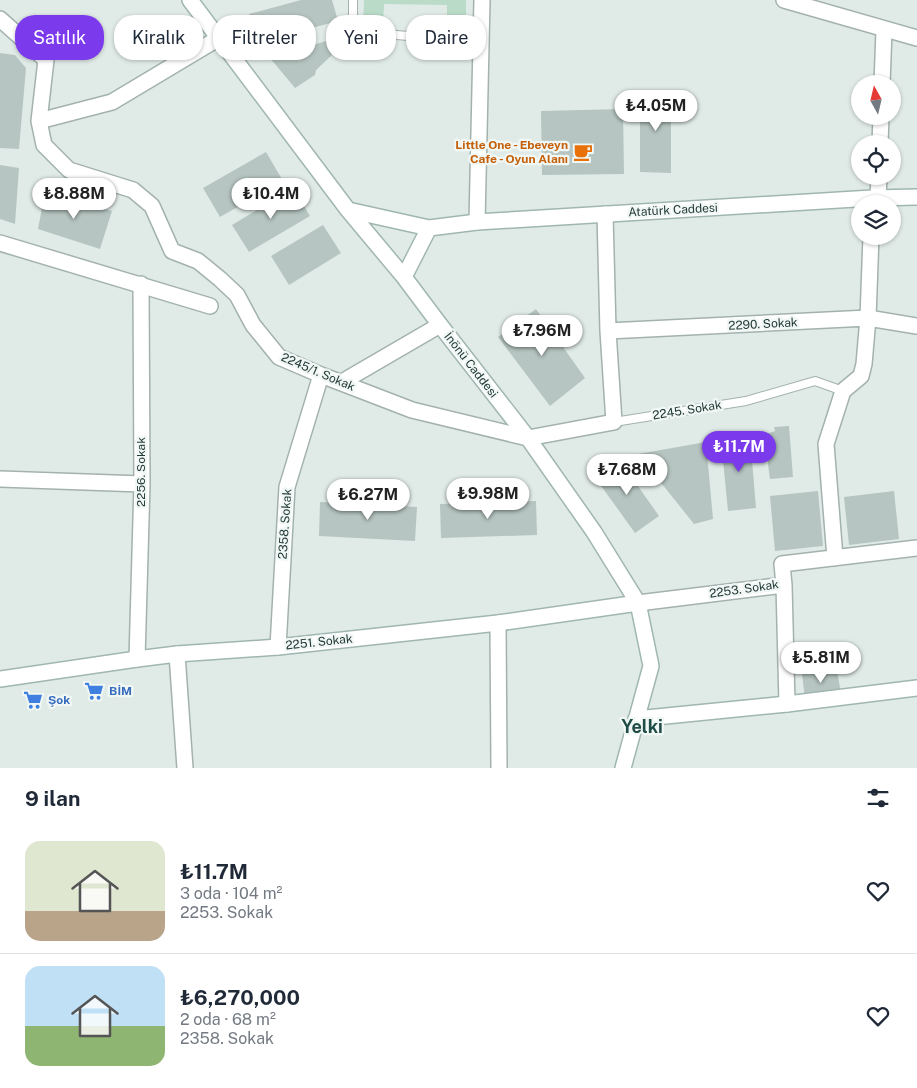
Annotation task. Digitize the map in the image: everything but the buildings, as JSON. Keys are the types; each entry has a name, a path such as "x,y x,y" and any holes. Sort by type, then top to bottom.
{"street":[{"name":"İnönü Caddesi","path":"190,0 213,30"},
{"path":"482,0 482,15"},
{"path":"784,0 917,38"},
{"name":"2245/1. Sokak","path":"0,19 46,60 39,121 44,145 69,170 133,190 152,206 172,251 198,261 237,295 252,325 279,357 412,410 528,438"},
{"path":"882,75 884,30"},
{"path":"39,121 112,102 213,42"},
{"name":"İnönü Caddesi","path":"236,60 348,210 404,276 440,326 528,438 594,532 638,603 651,666 623,768"},
{"path":"477,222 481,60"},
{"name":"Atatürk Caddesi","path":"901,198 917,197"},
{"name":"Atatürk Caddesi","path":"348,210 428,228 477,222 851,201"},
{"path":"605,214 608,331 614,422"},
{"path":"404,276 428,228"},
{"path":"0,243 210,306"},
{"path":"835,558 826,444 843,391 861,376 864,364 868,318 870,245"},
{"name":"2256. Sokak","path":"137,659 142,484 141,284"},
{"name":"2290. Sokak","path":"608,331 868,318 917,326"},
{"path":"342,382 440,326"},
{"name":"2358. Sokak","path":"278,647 286,487 321,375"},
{"name":"2245. Sokak","path":"528,438 614,422"},
{"path":"0,479 142,484"},
{"name":"2253. Sokak","path":"638,603 784,585 782,564 917,548"},
{"path":"784,585 787,704"},
{"name":"2251. Sokak","path":"0,679 177,654 278,647 498,623 638,603"},
{"path":"498,623 499,768"},
{"path":"177,654 184,768"},
{"path":"636,719 787,704 917,688"}],"lane":[{"path":"353,0 353,25 360,32 406,36"},
{"name":"2245. Sokak","path":"614,422 746,401 815,382 843,391"}],"green space":[{"path":"364,0 466,0 466,15 447,15 447,5 384,4 384,15 363,15"}],"place":[{"name":"Little One - Ebeveyn Cafe - Oyun Alanı","path":"583,152"},
{"name":"BİM","path":"94,691"},
{"name":"Şok","path":"33,700"}],"district":[{"name":"Yelki","path":"642,727"}]}
